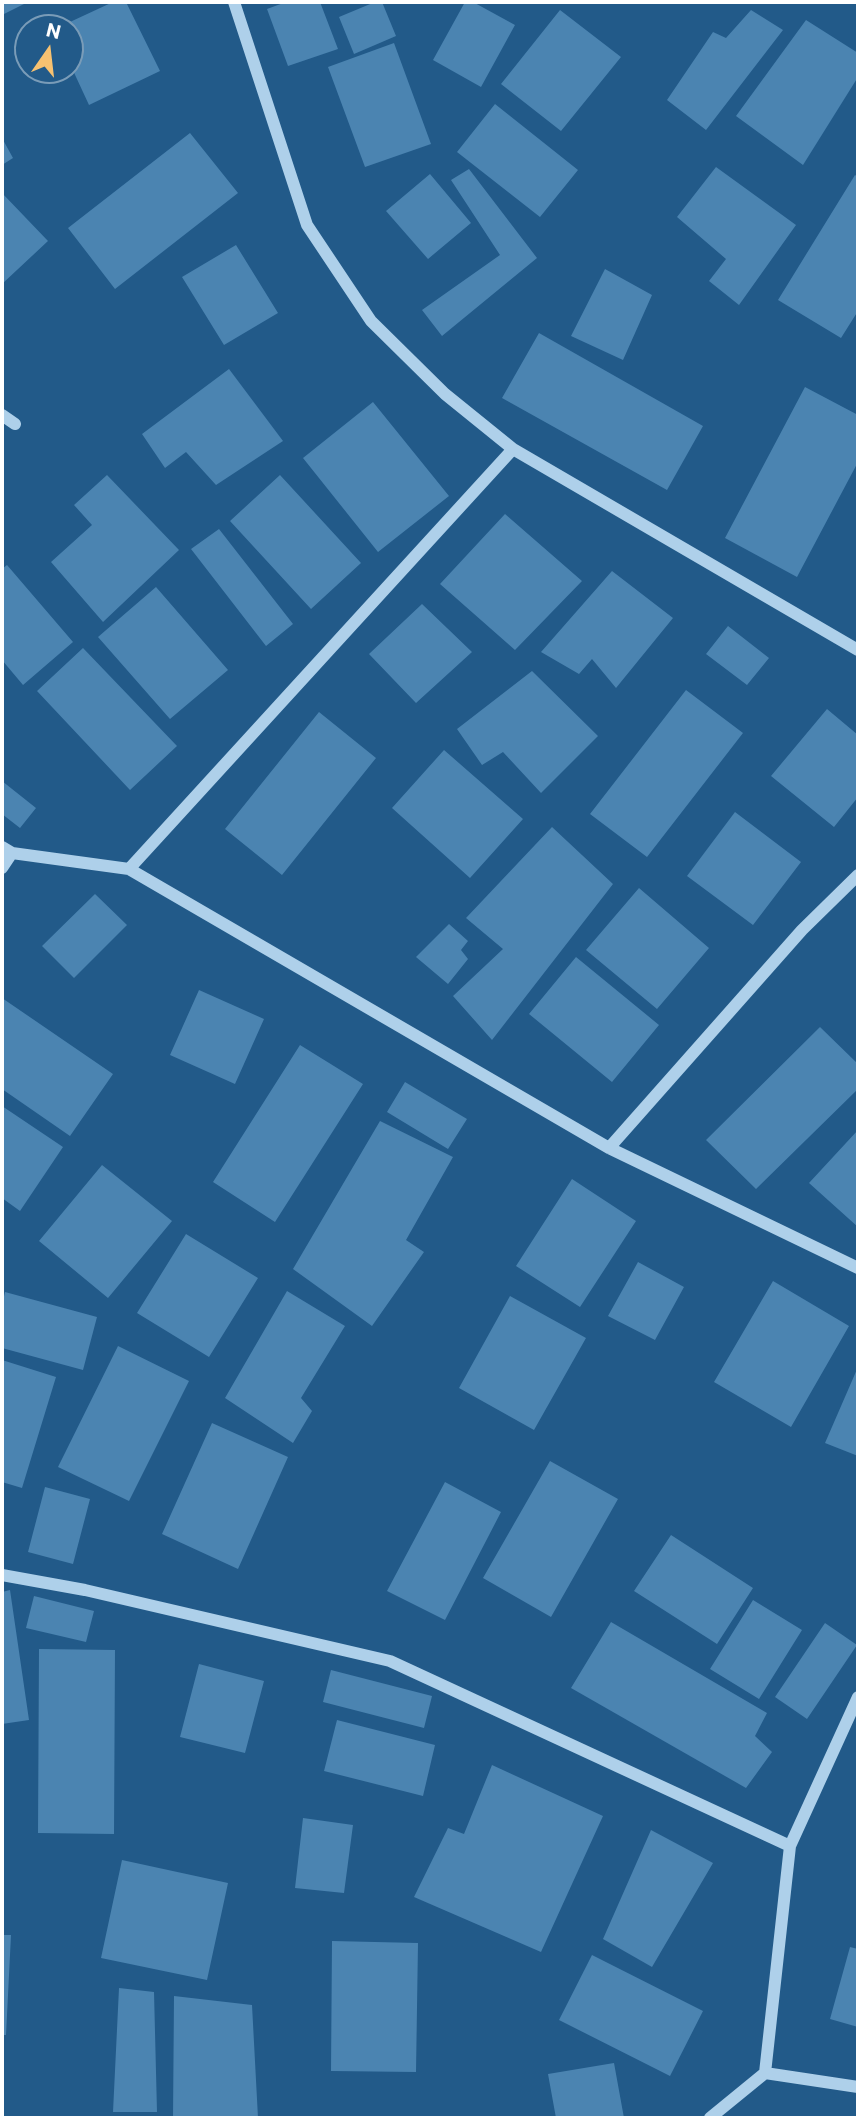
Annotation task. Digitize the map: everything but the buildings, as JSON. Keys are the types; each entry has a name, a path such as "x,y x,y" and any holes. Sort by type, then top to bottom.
{"street":[{"path":"234,2 307,225 371,321 445,394 513,449 858,650"},
{"path":"2,415 15,424"},
{"path":"129,869 513,449"},
{"path":"2,868 7,850 129,869 609,1148 858,1268"},
{"path":"609,1148 802,930 858,876"},
{"path":"2,1575 85,1590 390,1661 790,1846"},
{"path":"710,2118 765,2073 790,1846 858,1697"},
{"path":"765,2073 858,2087"}]}
